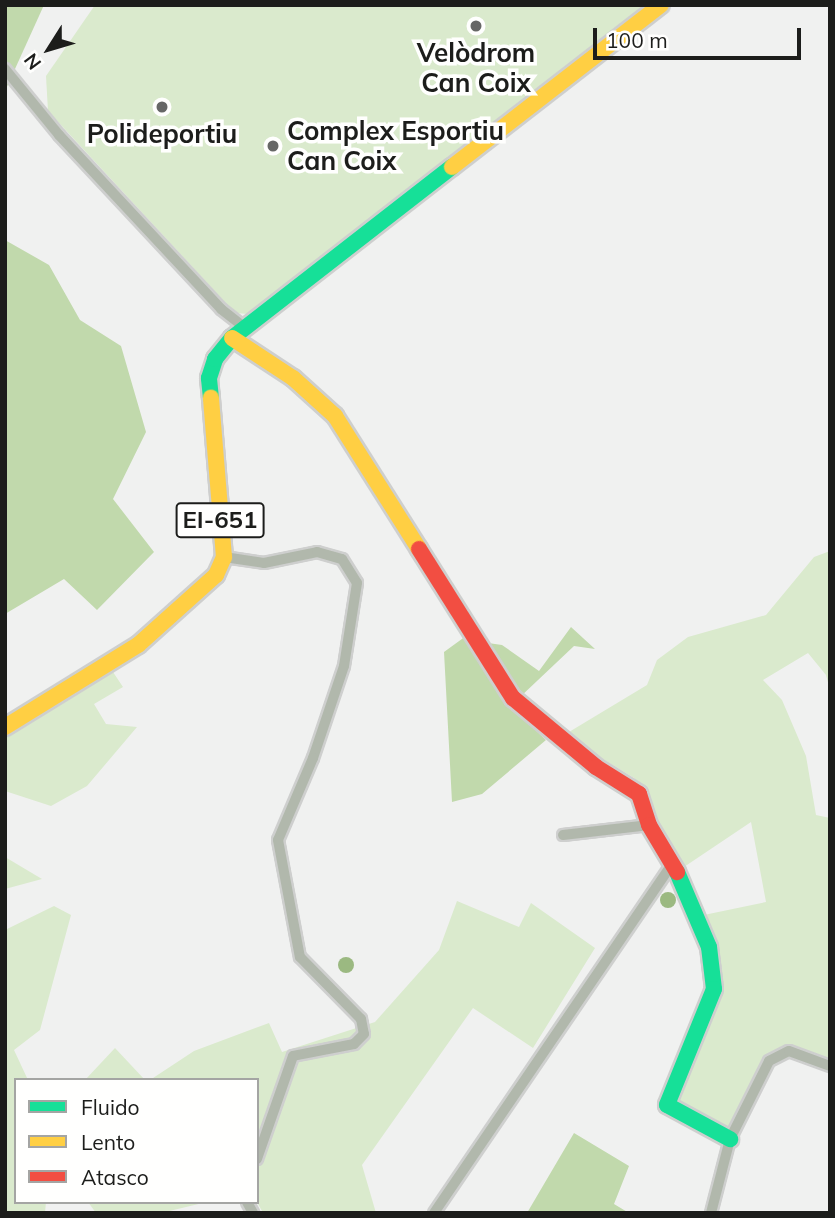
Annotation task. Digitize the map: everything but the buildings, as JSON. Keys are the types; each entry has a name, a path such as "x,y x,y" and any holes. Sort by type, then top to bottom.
{"main road":[{"name":"EI-651","path":"5,726 138,645 204,588 224,557 209,377 215,359 239,333 660,5"},
{"path":"239,333 335,416 513,698 596,767 639,794 649,825 673,863 709,947 714,989 667,1105 730,1139"}],"street":[{"path":"5,69 59,135 221,309 239,333"},
{"path":"224,557 264,563 317,552 342,559 357,583 344,666 313,758 278,840 300,957 361,1019 364,1034 354,1044 293,1056 259,1152"},
{"path":"563,835 649,825"},
{"path":"434,1213 673,863"},
{"path":"711,1213 730,1139 769,1061 789,1051 830,1066"}],"shaded area":[{"path":"5,5 44,5 5,91"},
{"name":"Complex Esportiu Can Coix","path":"95,5 645,5 248,314 235,313 48,111 46,76"},
{"path":"5,240 49,265 80,320 121,346 146,432 113,499 154,552 97,610 64,579 5,614"},
{"path":"830,551 830,690 826,675 808,653 763,680 782,700 806,756 816,815 830,818 830,1063 789,1048 768,1058 729,1128 719,1130 675,1100 718,999 699,916 766,902 751,822 681,869 634,778 564,735 647,685 657,660 688,637 766,615 814,557"},
{"path":"571,627 595,649 574,646 519,698 481,642 502,645 539,671"},
{"path":"466,636 510,706 546,740 482,794 452,802 444,652"},
{"path":"113,672 123,687 94,704 106,724 137,727 87,786 51,806 5,791 5,734"},
{"path":"5,857 42,879 5,889"},
{"path":"665,892 671,892 676,900 674,906 665,908 660,903 660,897"},
{"path":"457,901 519,927 531,903 595,948 533,1048 473,1008 362,1165 376,1213 263,1213 258,1204 259,1078 153,1078 194,1051 269,1023 282,1052 375,1022 439,950"},
{"path":"54,906 71,915 40,1030 14,1050 27,1078 14,1078 14,1204 46,1204 45,1213 5,1213 5,930"},
{"path":"346,957 352,959 352,971 346,973 340,971 338,965 340,959"},
{"path":"115,1048 143,1078 87,1078"},
{"path":"574,1133 629,1166 614,1204 629,1213 527,1213"},
{"path":"89,1204 199,1204 161,1213 96,1213"}],"traffic: fast":[{"path":"211,398 209,378 215,359 232,338 452,167"},
{"path":"677,872 709,947 714,989 667,1105 730,1139"}],"traffic: slow":[{"path":"452,167 661,5"},
{"path":"232,338 293,378 335,416 419,549"},
{"path":"5,727 138,645 216,575 224,557 211,398"}],"traffic: jam":[{"path":"419,549 513,698 596,767 639,794 649,825 677,872"}],"place":[{"name":"Velòdrom Can Coix","path":"476,26"},
{"name":"Polideportiu","path":"162,107"},
{"name":"Complex Esportiu Can Coix","path":"273,146"}]}
